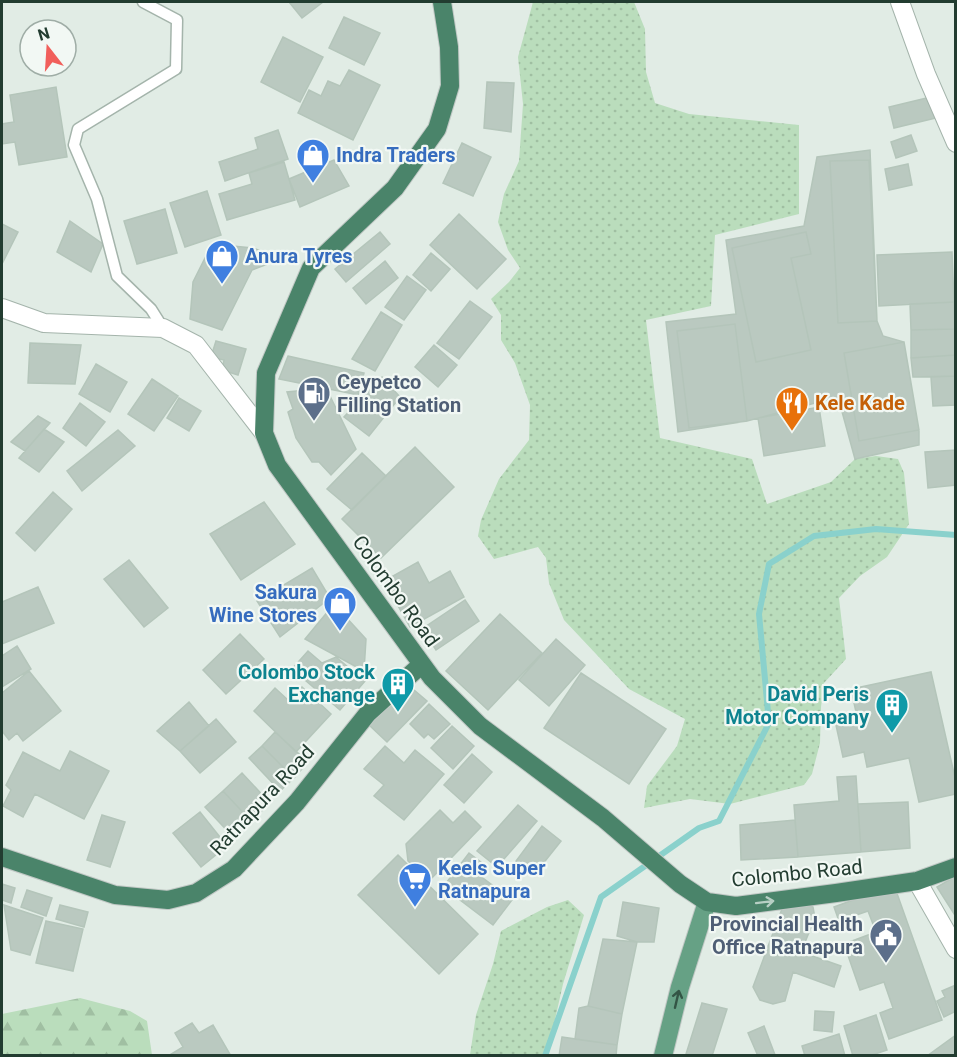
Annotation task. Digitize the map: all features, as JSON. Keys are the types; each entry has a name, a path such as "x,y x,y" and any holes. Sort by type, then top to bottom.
{"highway":[{"name":"Colombo Road","path":"442,2 449,47 450,86 437,129 395,188 311,268 266,373 264,433 277,465 432,678 480,726 603,818 680,884 707,902 736,906 917,881 956,867"},
{"name":"Ratnapura Road","path":"2,857 115,895 168,900 196,892 234,869 297,802 368,713 421,665"}],"main road":[{"path":"663,1056 680,987 707,902"}],"street":[{"path":"900,2 926,74 956,143"},
{"path":"2,308 45,323 163,328 196,345 264,433"},
{"path":"917,881 956,949"}],"lane":[{"path":"143,2 177,20 176,69 78,129 75,145 97,199 117,276 151,309 163,328"}],"green space":[{"path":"533,2 634,2 645,29 646,72 655,103 689,114 799,125 799,214 715,235 711,306 646,320 660,438 752,459 767,504 831,482 855,459 876,456 898,459 904,473 909,524 887,557 860,576 839,598 846,659 824,683 820,743 812,774 804,785 730,804 690,799 644,808 647,786 677,746 685,719 629,689 564,620 549,583 546,558 538,547 494,559 478,536 481,520 499,479 529,440 530,405 515,363 501,340 501,315 491,299 520,268 508,250 498,222 504,194 519,161 523,104 518,57"},
{"path":"568,900 584,915 563,984 547,1055 470,1055 476,1015 501,931 547,907"},
{"path":"80,998 130,1011 147,1021 152,1055 2,1055 2,1014"}],"building":[{"path":"289,2 323,2 302,18"},
{"path":"344,17 380,33 364,65 329,48"},
{"path":"283,37 323,57 300,102 261,82"},
{"path":"349,70 380,85 353,140 298,113 309,90 321,96 328,81 340,86"},
{"path":"487,82 514,83 511,132 484,128"},
{"path":"56,87 67,157 19,165 15,142 2,144 2,124 14,122 10,95"},
{"path":"931,97 936,118 894,128 889,107"},
{"path":"278,130 288,159 225,181 219,162 258,149 255,138"},
{"path":"911,135 917,151 896,158 891,142"},
{"path":"462,143 491,157 473,196 443,183"},
{"path":"870,150 877,321 883,336 904,342 919,430 919,445 855,459 838,397 747,421 678,432 666,322 736,314 726,240 804,226 817,157"},
{"path":"334,160 349,186 300,207 289,179"},
{"path":"869,160 877,321 838,323 830,161"},
{"path":"284,162 295,200 227,220 219,194 252,184 249,173"},
{"path":"908,164 912,185 889,190 885,169"},
{"path":"207,191 221,235 185,247 170,203"},
{"path":"165,209 177,253 137,264 124,221"},
{"path":"459,214 506,259 477,289 430,245"},
{"path":"70,221 103,244 91,272 57,252"},
{"path":"2,224 18,232 2,264"},
{"path":"380,232 390,244 346,282 335,269"},
{"path":"806,232 811,254 791,258 811,350 756,362 732,248"},
{"path":"212,244 253,248 281,259 252,270 222,330 190,319 193,282"},
{"path":"952,252 954,302 879,306 877,255"},
{"path":"431,253 450,269 431,291 413,275"},
{"path":"385,261 398,278 366,304 353,288"},
{"path":"407,276 426,290 404,320 385,307"},
{"path":"470,301 492,317 459,359 437,343"},
{"path":"954,302 955,329 911,330 910,304"},
{"path":"381,312 402,325 375,371 352,359"},
{"path":"735,324 747,421 689,428 677,331"},
{"path":"955,329 956,355 911,358 911,330"},
{"path":"216,341 246,349 238,375 222,370 224,360 211,357"},
{"path":"904,342 919,430 859,441 844,353"},
{"path":"30,343 81,345 75,384 28,383"},
{"path":"434,345 457,365 438,387 415,367"},
{"path":"956,355 956,376 913,377 911,358"},
{"path":"288,356 364,373 358,395 279,379"},
{"path":"96,364 127,382 110,412 79,394"},
{"path":"956,376 956,405 933,406 931,377"},
{"path":"382,377 400,397 369,436 344,417"},
{"path":"152,379 178,396 154,431 128,414"},
{"path":"307,390 328,392 356,449 331,475 319,462 312,462 296,438 288,412 293,409 287,392"},
{"path":"179,398 201,411 189,431 167,418"},
{"path":"80,403 105,422 86,446 63,428"},
{"name":"Kele Kade","path":"819,407 825,446 764,456 758,418"},
{"path":"38,416 50,423 25,451 11,442"},
{"path":"44,429 64,442 39,472 19,458"},
{"path":"118,430 135,446 82,491 67,471"},
{"path":"415,447 454,487 381,558 342,519"},
{"path":"956,450 956,485 928,488 925,452"},
{"path":"362,453 386,476 352,510 327,489"},
{"path":"53,492 72,509 35,551 16,533"},
{"path":"264,502 295,544 241,580 210,534"},
{"path":"129,560 168,608 144,627 104,579"},
{"path":"418,562 429,583 450,571 464,597 410,627 384,581"},
{"path":"312,568 330,598 280,637 257,601"},
{"path":"38,587 54,623 2,644 2,602"},
{"path":"465,600 479,621 436,650 422,629"},
{"path":"334,604 366,639 364,671 305,639"},
{"path":"500,614 542,653 488,710 446,671"},
{"path":"240,634 264,659 226,694 203,670"},
{"path":"556,639 585,665 549,706 519,680"},
{"path":"17,646 31,669 2,687 2,656"},
{"path":"308,651 322,663 336,657 365,681 340,710 292,669"},
{"path":"29,671 61,711 23,741 17,733 9,740 2,731 2,693"},
{"name":"David Peris Motor Company","path":"931,672 956,782 956,794 919,802 909,758 867,767 864,752 843,757 834,716 856,712 851,689"},
{"path":"581,673 666,729 629,784 544,728"},
{"path":"302,687 331,714 296,752 254,711 275,688 289,701"},
{"name":"Colombo Stock Exchange","path":"414,690 427,701 387,742 369,725 398,695"},
{"path":"189,702 209,726 180,751 157,731"},
{"path":"429,704 450,724 434,739 428,734 424,738 410,724"},
{"path":"216,719 236,742 200,773 180,751"},
{"path":"452,726 474,746 453,769 431,748"},
{"path":"275,732 308,762 294,778 262,746"},
{"path":"262,746 294,778 280,791 249,758"},
{"path":"385,746 404,763 415,750 444,774 404,820 374,796 384,785 364,769"},
{"path":"70,751 109,771 84,819 35,794 23,817 3,806 11,790 6,785 23,752 60,771"},
{"path":"472,754 492,772 464,803 444,785"},
{"path":"242,773 270,803 251,821 223,791"},
{"path":"856,776 861,852 798,857 794,805 839,801 837,777"},
{"path":"223,791 251,821 234,838 205,807"},
{"path":"908,802 910,848 861,852 858,804"},
{"path":"518,805 537,821 497,867 477,851"},
{"path":"440,810 453,823 465,811 481,827 429,881 408,861 406,844"},
{"path":"200,812 227,846 201,867 173,833"},
{"path":"102,815 125,822 110,867 87,860"},
{"path":"795,820 798,857 741,860 740,825"},
{"path":"542,826 561,841 534,875 516,861"},
{"path":"469,853 482,863 475,872 512,900 493,925 443,887"},
{"path":"398,855 478,934 439,974 358,895"},
{"path":"956,876 956,917 937,887"},
{"path":"2,884 15,888 11,903 2,900"},
{"path":"894,885 942,1020 889,1039 880,1013 893,1008 884,982 860,990 844,944 876,932 868,911 839,921 834,907"},
{"path":"27,890 52,898 46,916 21,907"},
{"path":"797,901 813,907 815,918 801,952 841,966 834,987 793,972 785,1001 773,1004 760,1000 753,987 783,906"},
{"path":"623,902 659,908 654,942 637,942 617,936"},
{"path":"4,905 43,918 30,955 11,950"},
{"path":"60,905 88,912 84,927 56,919"},
{"path":"46,921 83,929 73,971 36,963"},
{"path":"603,939 637,942 622,1014 588,1006"},
{"path":"956,985 956,1011 944,1017 937,1001 945,997 942,991"},
{"path":"702,1003 727,1009 712,1056 690,1056 686,1054"},
{"path":"588,1006 622,1014 617,1045 575,1039 579,1008"},
{"path":"815,1011 834,1012 832,1032 814,1030"},
{"path":"876,1015 887,1050 869,1056 853,1056 844,1026"},
{"path":"192,1023 199,1033 213,1025 231,1056 168,1056 183,1047 175,1033"},
{"path":"764,1026 775,1056 758,1056 748,1033"},
{"path":"839,1034 845,1056 805,1056 802,1046"},
{"path":"956,1035 956,1056 927,1056"},
{"path":"562,1037 617,1045 616,1056 559,1056"}],"waterway":[{"path":"545,1056 601,897 699,828 719,821 769,723 759,614 769,564 814,536 876,529 956,535"}],"place":[{"name":"Indra Traders","path":"313,184"},
{"name":"Anura Tyres","path":"222,285"},
{"name":"Ceypetco Filling Station","path":"314,422"},
{"name":"Kele Kade","path":"792,432"},
{"name":"Sakura Wine Stores","path":"340,632"},
{"name":"Colombo Stock Exchange","path":"398,713"},
{"name":"David Peris Motor Company","path":"892,734"},
{"name":"Keels Super Ratnapura","path":"415,908"},
{"name":"Provincial Health Office Ratnapura","path":"886,964"}]}
